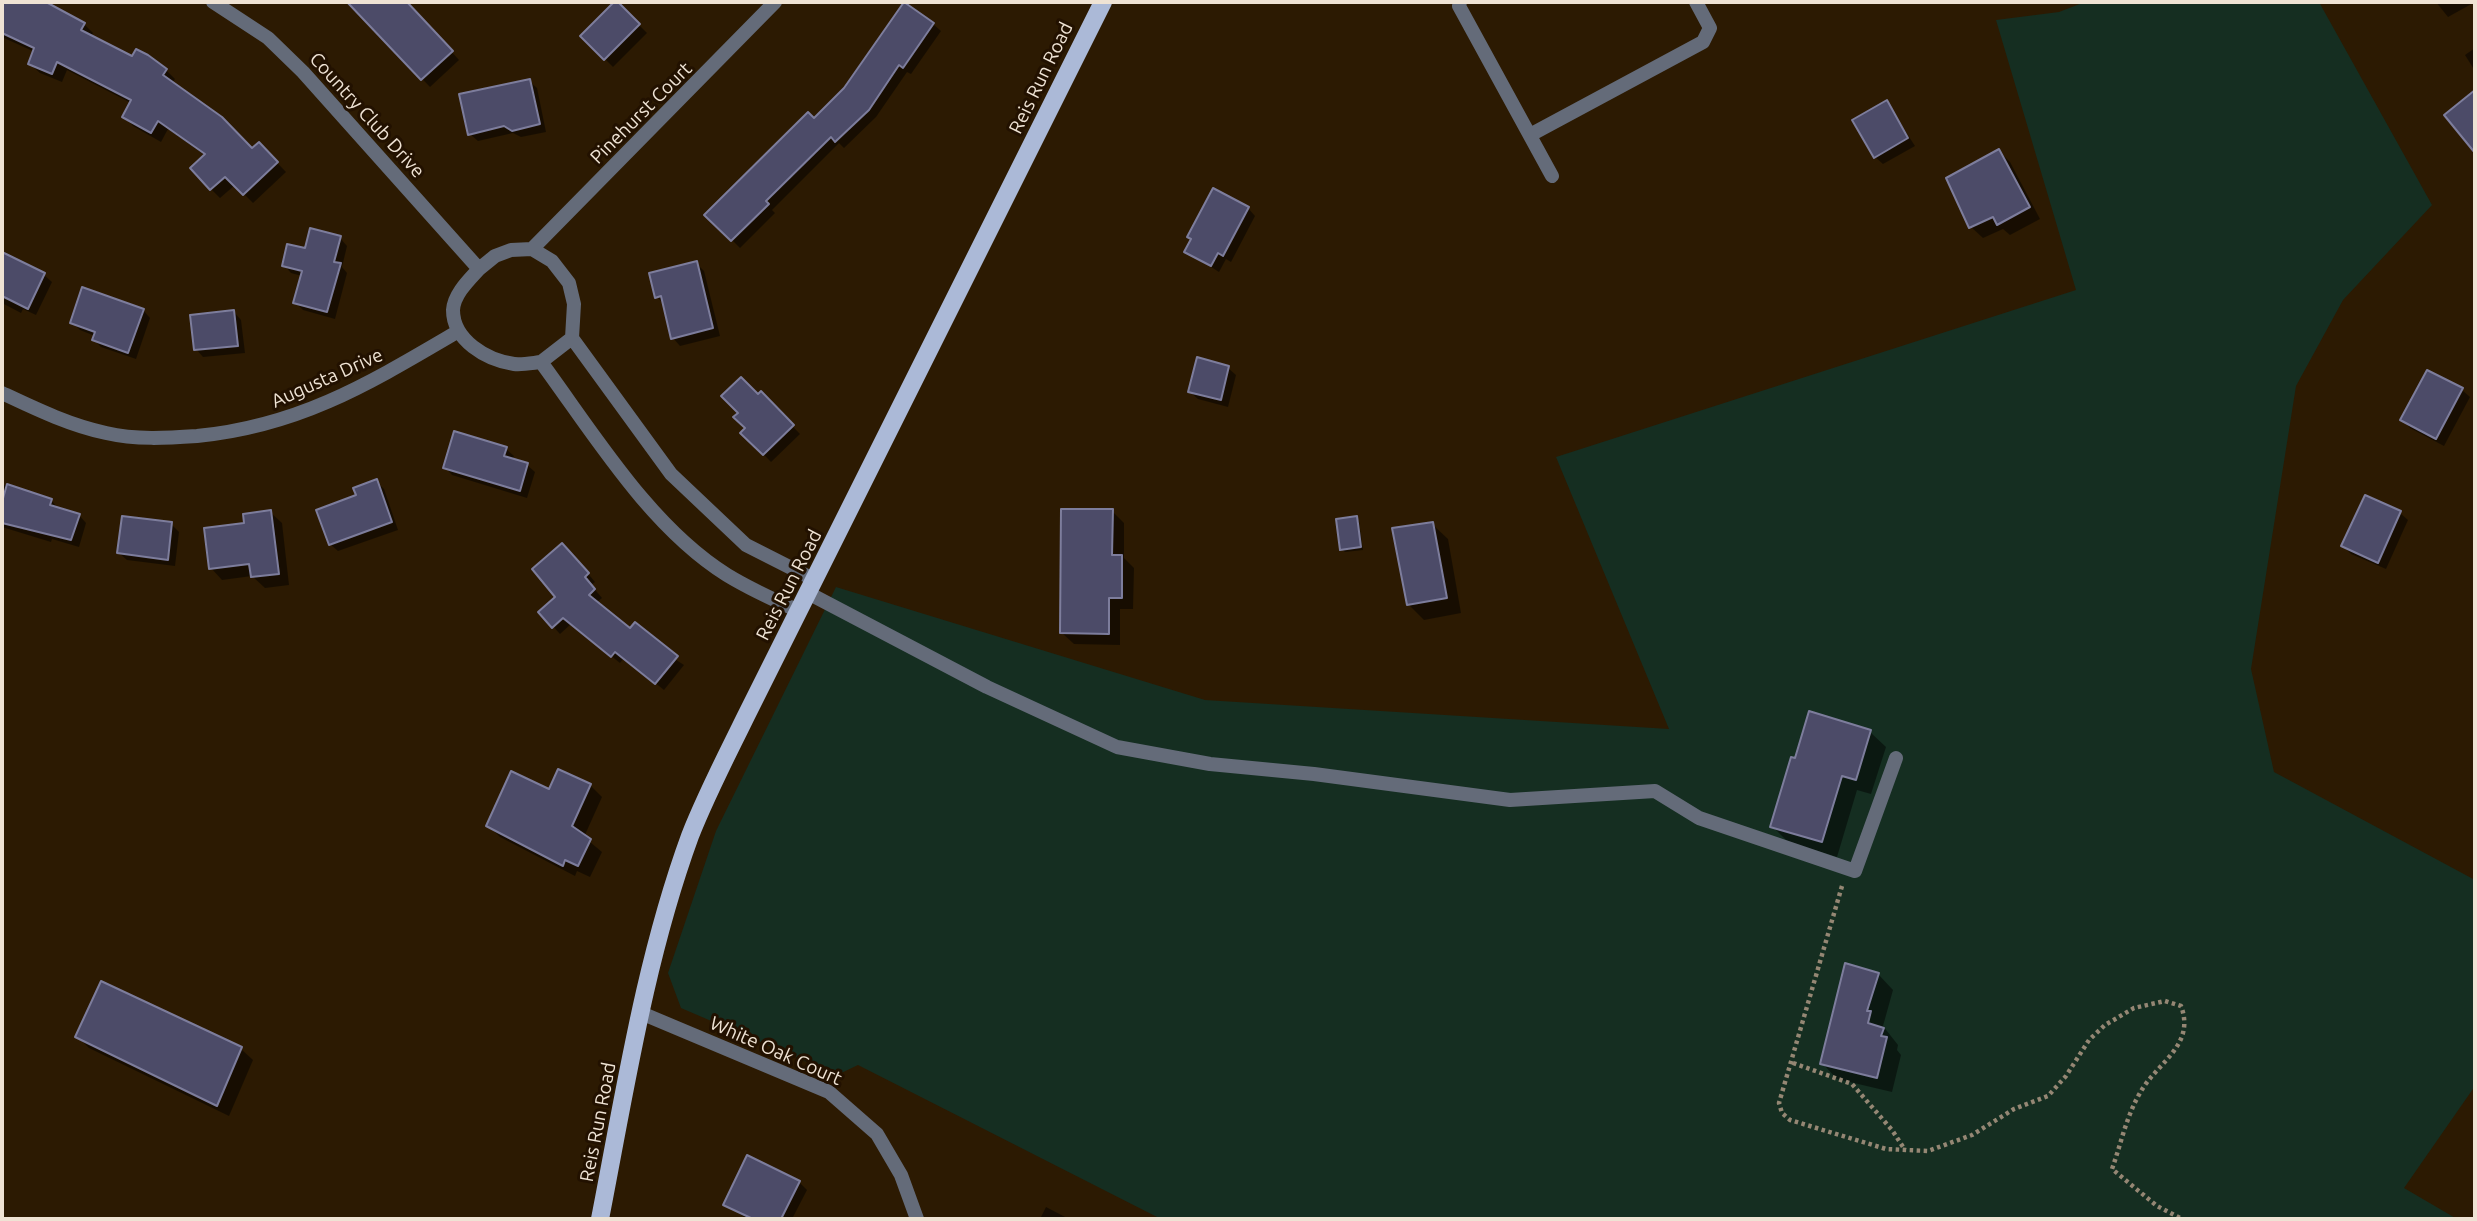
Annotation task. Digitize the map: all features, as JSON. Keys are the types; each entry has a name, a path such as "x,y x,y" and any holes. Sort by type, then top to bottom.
{"main road":[{"name":"Reis Run Road","path":"600,1219 641,1013 676,878 691,835 714,780 1102,2"}],"street":[{"name":"Country Club Drive","path":"213,2 268,38 303,72 479,269"},
{"name":"Pinehurst Court","path":"532,249 775,2"},
{"path":"1460,2 1459,6 1552,176"},
{"path":"1530,135 1703,42 1710,28 1696,2"},
{"path":"572,338 541,362 514,365 475,349 457,332 453,308 463,286 495,256 511,250 532,249 552,261 569,283 574,304 572,338 671,474 746,545 812,587 987,687 1117,747 1210,764 1510,800 1655,791 1699,818 1855,871 1896,758"},
{"name":"Augusta Drive","path":"2,393 58,419 108,434 160,439 243,431 298,416 373,381 457,332"},
{"path":"541,362 640,495 693,549 725,574 799,611"},
{"name":"White Oak Court","path":"641,1013 829,1092 839,1099 877,1134 901,1175 917,1219"}],"path":[{"path":"1848,868 1793,1063 1779,1103 1782,1113 1790,1120 1886,1149 1928,1151 1972,1135 2014,1110 2048,1096 2066,1076 2089,1040 2105,1024 2134,1009 2165,1001 2181,1006 2185,1018 2183,1039 2141,1091 2127,1120 2112,1169 2157,1206 2182,1219"},
{"path":"1793,1063 1852,1084 1892,1129 1905,1150"}],"green space":[{"path":"2085,2 2319,2 2432,205 2343,300 2296,386 2251,669 2274,772 2475,880 2475,1086 2404,1188 2457,1219 1161,1219 858,1065 837,1075 681,1008 668,973 716,831 836,587 1205,700 1669,729 1556,457 2076,290 1996,20 2059,12"}],"building":[{"path":"2,2 46,2 85,23 81,30 132,56 136,49 148,55 167,69 163,75 222,117 252,148 259,142 278,162 243,195 225,177 210,190 190,168 205,154 158,121 151,133 122,117 131,100 57,62 52,74 28,64 34,48 2,33"},
{"path":"347,2 407,2 453,51 421,80"},
{"path":"614,2 618,2 640,24 604,60 580,36"},
{"path":"904,2 934,23 903,68 899,65 869,110 835,142 831,137 766,201 769,204 731,241 704,215 808,112 814,118 844,88"},
{"path":"530,79 540,124 512,131 504,126 468,135 459,94"},
{"path":"2475,90 2475,153 2444,115"},
{"path":"1887,100 1908,138 1874,158 1852,120"},
{"path":"1999,149 2030,207 1997,225 1993,217 1969,228 1946,178"},
{"path":"1213,188 1249,207 1223,256 1218,253 1211,266 1184,252 1191,239 1187,237"},
{"path":"310,228 341,236 334,262 341,263 327,312 293,303 302,271 282,266 287,244 305,248"},
{"path":"2,252 45,273 28,309 2,296"},
{"path":"697,261 713,328 671,339 661,296 655,298 649,273"},
{"path":"82,287 144,309 128,353 92,340 95,332 70,323"},
{"path":"234,310 238,346 194,350 190,315"},
{"path":"1197,357 1229,366 1221,400 1188,392"},
{"path":"2427,370 2463,388 2436,439 2400,420"},
{"path":"741,377 758,394 761,391 794,425 763,455 740,433 745,428 733,417 738,413 721,396"},
{"path":"454,431 507,447 504,456 528,463 520,491 443,468"},
{"path":"377,479 392,522 329,545 316,510 356,495 353,488"},
{"path":"7,484 52,499 50,505 80,514 71,540 2,523 2,502"},
{"path":"2365,495 2401,511 2378,563 2341,546"},
{"path":"1061,509 1113,509 1112,555 1122,555 1122,598 1109,598 1109,634 1060,633"},
{"path":"271,510 279,574 251,577 249,564 209,569 204,528 244,523 243,514"},
{"path":"122,516 172,522 168,560 117,553"},
{"path":"1357,516 1361,547 1340,550 1336,519"},
{"path":"1433,522 1447,598 1407,605 1392,528"},
{"path":"562,543 589,573 585,577 595,589 589,595 630,628 635,622 678,656 655,684 615,652 611,657 563,618 552,628 538,612 555,597 532,569"},
{"path":"1809,711 1871,730 1856,780 1842,776 1822,842 1770,827 1791,757 1795,758"},
{"path":"558,769 591,784 572,826 591,839 578,866 565,860 563,866 486,826 511,771 549,789"},
{"path":"1845,963 1879,973 1867,1011 1871,1011 1868,1023 1884,1028 1881,1036 1887,1037 1877,1078 1820,1064"},
{"path":"101,981 242,1047 217,1106 75,1037"},
{"path":"747,1155 800,1181 781,1219 753,1219 723,1205"}]}
